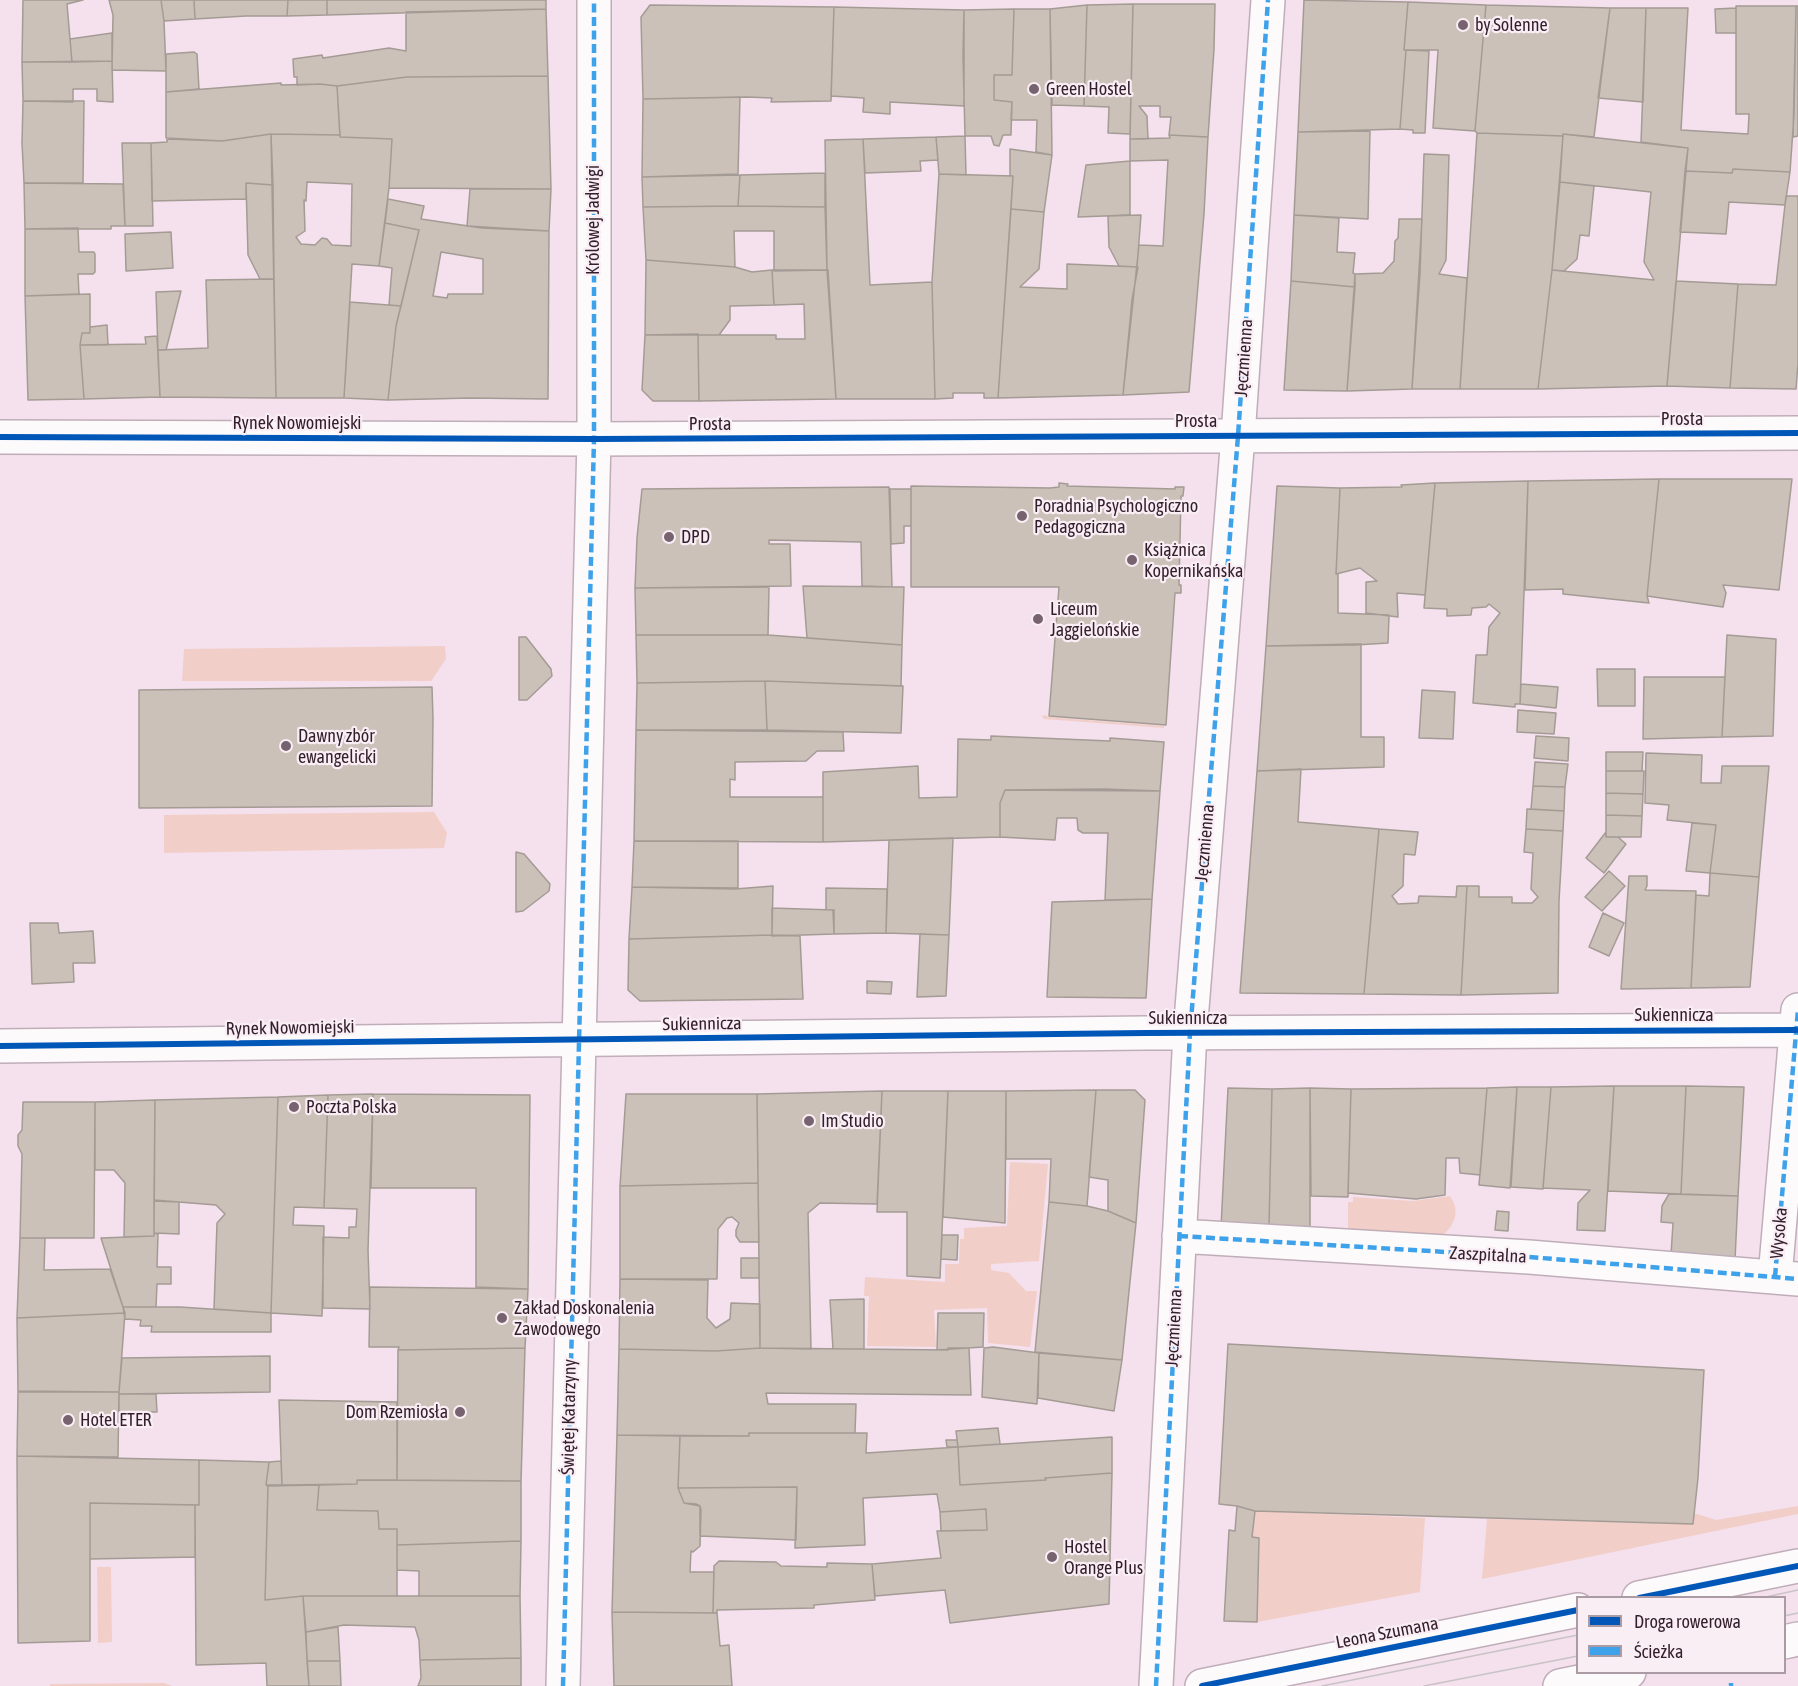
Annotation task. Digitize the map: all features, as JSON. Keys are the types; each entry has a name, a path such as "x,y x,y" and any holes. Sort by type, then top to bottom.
{"street":[{"name":"Królowej Jadwigi","path":"594,0 594,439"},
{"name":"Jęczmienna","path":"1156,1686 1190,1033 1238,436 1268,0"},
{"name":"Prosta","path":"594,439 1798,433"},
{"name":"Rynek Nowomiejski","path":"0,437 594,439"},
{"path":"580,1040 594,439"},
{"name":"Sukiennicza","path":"580,1040 1190,1033 1797,1020"},
{"name":"Wysoka","path":"1787,1278 1797,1020"},
{"name":"Rynek Nowomiejski","path":"0,1046 580,1040"},
{"name":"Świętej Katarzyny","path":"563,1686 580,1040"},
{"name":"Zaszpitalna","path":"1179,1236 1529,1257 1787,1278"},
{"path":"1650,1596 1798,1566"},
{"name":"Leona Szumana","path":"1202,1686 1576,1610"},
{"path":"1560,1686 1619,1674"}],"shaded area":[{"path":"445,646 446,659 431,681 182,681 184,649"},
{"path":"1042,716 1048,717 1164,726 1164,728 1044,719"},
{"path":"434,812 447,833 444,848 164,853 164,815"},
{"path":"1010,1162 1048,1164 1039,1261 991,1264 991,1270 1009,1273 1026,1291 1037,1291 1030,1347 988,1343 987,1308 934,1310 936,1347 867,1346 869,1296 864,1296 865,1277 945,1282 945,1264 959,1264 960,1239 964,1239 964,1228 1007,1226"},
{"path":"1450,1196 1454,1202 1454,1219 1452,1225 1439,1239 1348,1233 1348,1202 1353,1202 1353,1197 1413,1201"},
{"path":"1798,1506 1798,1514 1482,1579 1487,1519 1693,1524 1694,1513 1716,1520"},
{"path":"1255,1511 1425,1518 1420,1592 1257,1622 1259,1538 1252,1537"},
{"path":"97,1567 111,1567 112,1642 98,1643"},
{"path":"164,1683 172,1686 50,1686 50,1684"}],"building":[{"path":"23,0 83,0 67,4 72,62 22,62"},
{"path":"109,0 161,0 166,71 112,70 113,15"},
{"path":"161,0 194,0 195,19 164,21"},
{"path":"194,0 288,0 287,16 195,19"},
{"path":"288,0 327,0 327,15 287,16"},
{"path":"327,0 546,0 546,9 327,15"},
{"path":"1304,0 1408,2 1400,129 1298,132"},
{"path":"1408,2 1486,5 1475,131 1433,128 1438,50 1404,50"},
{"path":"1133,4 1215,4 1208,137 1169,135 1171,117 1160,117 1160,106 1139,106 1147,116 1148,139 1130,139"},
{"path":"1133,4 1130,134 1108,133 1109,107 1084,106 1087,5"},
{"path":"650,5 834,7 831,101 771,102 772,98 747,97 643,99 641,17"},
{"path":"1087,5 1084,106 1052,105 1050,9"},
{"path":"1486,5 1610,8 1594,137 1563,134 1563,136 1477,133 1475,131"},
{"path":"1736,6 1796,6 1794,115 1790,172 1733,169 1732,173 1685,171 1688,148 1641,142 1646,8 1688,8 1681,130 1748,134 1749,114 1736,114"},
{"path":"1796,6 1798,6 1798,136 1793,137"},
{"path":"834,7 964,10 964,106 890,102 890,114 863,112 864,98 831,96"},
{"path":"1610,8 1646,8 1643,102 1598,98"},
{"path":"1736,8 1736,33 1716,33 1715,9"},
{"path":"546,9 548,76 407,77 337,86 297,85 297,77 294,77 293,59 322,55 323,58 389,48 406,51 406,12"},
{"path":"1014,9 1012,75 994,75 994,100 1012,102 1011,135 1003,135 999,146 994,145 991,136 965,136 964,10"},
{"name":"Green Hostel","path":"1014,9 1050,9 1052,155 1036,152 1037,120 1011,120 1012,102 994,100 994,75 1012,75"},
{"path":"112,33 112,61 72,62 70,39"},
{"path":"1406,50 1429,51 1425,133 1413,133 1413,130 1400,129"},
{"path":"194,52 197,54 199,89 166,92 166,54"},
{"path":"112,61 113,102 97,101 97,89 73,89 73,102 23,101 22,62"},
{"path":"548,76 551,189 389,188 392,139 340,137 337,86 407,77"},
{"path":"281,83 281,85 337,86 340,135 271,134 222,141 166,138 166,92"},
{"path":"740,97 738,174 642,177 643,99"},
{"path":"23,101 84,101 83,183 24,183"},
{"path":"1370,131 1368,219 1294,215 1298,132"},
{"path":"1477,133 1563,136 1552,270 1538,389 1460,389"},
{"path":"271,134 340,135 340,137 392,139 389,188 379,266 352,264 344,398 276,398","holes":["307,182 352,184 351,246 332,245 327,239 322,238 315,245 301,244 296,237 305,231 304,200 306,201"]},
{"path":"271,134 273,185 246,183 246,199 152,201 151,143 167,142 167,139 222,141"},
{"path":"1563,134 1688,148 1667,386 1538,389 1552,270 1654,280 1644,262 1651,192 1560,182"},
{"path":"1169,135 1208,137 1189,392 1123,395 1139,245 1163,246 1168,160 1130,161 1130,139 1170,138"},
{"path":"965,136 966,175 939,174 936,137"},
{"path":"936,137 938,160 920,161 921,171 865,173 863,139"},
{"path":"863,139 870,285 932,282 935,399 836,399 827,270 825,140"},
{"path":"122,143 151,143 153,226 125,226"},
{"path":"1010,149 1052,155 1044,212 1011,209 1013,176 1010,176"},
{"path":"1424,154 1449,155 1446,260 1439,274 1467,278 1460,389 1412,389 1420,274"},
{"path":"1130,161 1130,215 1078,217 1086,165"},
{"path":"1733,169 1790,172 1785,205 1729,202 1726,234 1680,232 1685,171 1732,173"},
{"path":"825,173 825,207 738,206 740,175"},
{"path":"939,174 1013,176 998,398 984,398 984,393 953,393 953,398 935,399 932,282"},
{"path":"740,175 738,206 643,207 642,177"},
{"path":"1560,182 1594,186 1589,236 1580,235 1577,259 1564,271 1552,270"},
{"path":"24,183 123,184 125,226 111,226 111,229 25,229"},
{"path":"246,183 273,185 274,279 260,279 248,255"},
{"path":"470,189 551,189 549,231 467,226"},
{"path":"1786,196 1798,196 1796,389 1730,388 1738,284 1776,285"},
{"path":"388,199 424,206 421,219 482,228 549,231 548,399 388,400 396,326 419,230 385,223","holes":["441,252 483,259 483,294 448,294 447,298 433,296"]},
{"path":"643,207 825,207 827,270 774,271 774,231 734,231 735,267 646,260"},
{"path":"1011,209 1044,212 1039,269 1020,287 1067,289 1067,264 1138,267 1132,300 1123,395 998,398"},
{"path":"1141,215 1137,267 1119,266 1109,247 1108,216"},
{"path":"1294,215 1339,218 1337,252 1355,253 1353,273 1355,274 1355,287 1291,281"},
{"path":"1399,219 1422,219 1412,389 1347,391 1355,274 1383,273 1394,261"},
{"path":"385,223 419,230 401,306 389,305 392,268 379,266"},
{"path":"78,228 79,252 94,252 95,254 95,272 78,274 79,294 25,296 25,229"},
{"path":"171,232 173,268 126,271 125,234"},
{"path":"646,260 735,267 752,272 772,270 774,305 730,306 730,320 719,335 645,335"},
{"path":"772,270 828,270 836,399 699,401 698,335 776,335 776,339 805,339 804,304 774,305"},
{"path":"274,279 276,398 160,397 158,350 208,348 206,280"},
{"path":"1291,281 1355,287 1347,391 1284,390"},
{"path":"1676,281 1738,284 1730,388 1667,386"},
{"path":"181,291 166,350 158,350 156,292"},
{"path":"90,294 90,333 82,333 80,345 84,399 28,400 25,296"},
{"path":"350,302 401,306 396,326 388,400 344,398"},
{"path":"107,325 108,345 80,345 82,333 90,333 90,327"},
{"path":"698,334 699,401 653,401 642,390 645,335"},
{"path":"157,336 160,397 84,399 80,345 146,344 145,337"},
{"path":"1659,479 1647,596 1649,603 1563,594 1563,589 1525,590 1528,481"},
{"path":"1659,479 1792,479 1779,590 1723,585 1726,593 1723,607 1647,596"},
{"path":"1528,481 1520,704 1515,704 1515,707 1473,703 1476,655 1487,655 1489,627 1500,613 1489,604 1486,607 1472,608 1471,615 1447,616 1447,609 1424,608 1435,483"},
{"name":"Liceum Jaggielońskie","path":"1059,483 1068,484 1067,486 1175,489 1175,487 1184,487 1183,496 1181,496 1179,585 1181,585 1181,593 1175,593 1166,725 1049,716 1059,587 911,587 911,486 1050,488 1059,487"},
{"path":"1435,483 1425,595 1397,593 1398,617 1366,613 1366,582 1377,581 1360,568 1336,574 1340,488 1402,487 1401,485"},
{"path":"1277,486 1340,488 1336,574 1338,574 1338,613 1389,615 1388,643 1266,646"},
{"path":"889,487 892,587 862,586 861,542 769,540 769,544 790,544 791,586 635,588 642,489"},
{"path":"890,489 911,489 911,526 904,526 904,543 891,544"},
{"path":"803,586 904,587 902,645 807,638"},
{"path":"769,587 768,635 636,635 635,588"},
{"path":"636,635 768,635 902,645 901,686 765,681 637,683"},
{"path":"1727,635 1776,639 1773,736 1722,737"},
{"path":"519,637 526,637 551,669 552,676 527,700 519,700"},
{"path":"1361,644 1361,737 1384,737 1384,767 1257,771 1266,646"},
{"path":"1597,669 1635,669 1635,706 1598,706"},
{"path":"1644,677 1725,677 1722,737 1643,739"},
{"path":"765,681 903,686 901,733 767,730"},
{"path":"765,681 767,730 636,730 637,683"},
{"path":"1521,684 1558,687 1556,708 1520,704"},
{"name":"Dawny zbór ewangelicki","path":"432,687 432,806 139,808 139,690"},
{"path":"1422,690 1455,692 1453,739 1419,738"},
{"path":"1518,710 1556,713 1554,734 1517,732"},
{"path":"636,730 843,732 844,751 817,751 806,761 735,762 735,780 730,779 730,797 823,797 823,842 634,841"},
{"path":"991,736 1110,741 1110,738 1164,742 1160,791 1005,790 1000,803 1000,837 823,842 823,772 918,766 919,798 957,797 958,739 991,740"},
{"path":"1536,736 1569,738 1568,761 1534,758"},
{"path":"1606,752 1643,752 1642,771 1606,771"},
{"path":"1646,753 1702,755 1701,783 1721,783 1722,766 1769,766 1759,877 1710,873 1716,825 1667,820 1669,805 1645,803"},
{"path":"1535,762 1568,764 1565,787 1533,786"},
{"path":"1301,769 1298,822 1379,829 1364,994 1240,993 1257,771"},
{"path":"1606,771 1644,771 1643,794 1606,793"},
{"path":"1533,786 1565,787 1564,811 1531,809"},
{"path":"1005,790 1160,791 1152,899 1105,900 1108,833 1083,833 1078,830 1077,818 1057,818 1055,840 1000,837 1000,803"},
{"path":"1606,793 1643,794 1642,816 1606,815"},
{"path":"1527,809 1564,811 1563,831 1526,829"},
{"path":"1606,815 1642,816 1641,837 1606,837"},
{"path":"1692,823 1716,825 1710,873 1686,871"},
{"path":"1379,829 1418,832 1415,855 1404,854 1403,886 1392,896 1398,904 1418,903 1419,896 1456,897 1457,886 1467,886 1461,995 1364,994"},
{"path":"1526,829 1563,831 1559,901 1558,993 1461,995 1467,886 1479,886 1479,897 1512,897 1512,903 1532,903 1538,897 1531,889 1533,853 1524,852"},
{"path":"1606,832 1606,837 1618,837 1626,844 1604,873 1586,858"},
{"path":"953,838 949,935 886,933 889,840"},
{"path":"634,841 738,841 738,888 632,887"},
{"path":"516,852 524,854 550,884 549,891 523,911 516,912"},
{"path":"1609,871 1625,886 1602,911 1585,897"},
{"path":"1710,873 1759,877 1750,987 1691,988 1696,895 1709,896"},
{"path":"1629,876 1647,876 1645,890 1696,891 1691,988 1621,989"},
{"path":"773,886 772,935 629,939 632,887 735,889"},
{"path":"826,888 887,889 886,933 834,934 834,910 826,910"},
{"path":"1152,899 1146,998 1047,997 1052,902"},
{"path":"772,908 833,910 834,934 772,936"},
{"path":"1603,913 1624,923 1609,956 1589,947"},
{"path":"30,923 58,923 59,933 93,931 95,963 73,963 74,982 32,984"},
{"path":"920,934 949,935 946,996 917,997"},
{"path":"800,936 803,999 640,1001 628,990 629,939"},
{"path":"867,981 892,982 891,994 867,993"},
{"path":"1614,1086 1686,1086 1681,1194 1608,1191"},
{"path":"1614,1086 1605,1231 1577,1230 1578,1203 1590,1190 1543,1188 1551,1087"},
{"path":"1686,1086 1744,1087 1738,1196 1681,1194"},
{"path":"1517,1087 1510,1188 1479,1185 1487,1088"},
{"path":"1517,1087 1551,1087 1543,1189 1511,1187"},
{"path":"1228,1088 1272,1089 1269,1228 1221,1227"},
{"path":"1310,1088 1310,1230 1269,1228 1272,1089"},
{"path":"1310,1088 1351,1089 1348,1197 1311,1196"},
{"path":"1487,1088 1480,1175 1460,1173 1459,1158 1446,1158 1445,1195 1416,1199 1348,1193 1351,1089"},
{"path":"1096,1090 1135,1090 1145,1100 1136,1223 1108,1211 1108,1180 1089,1177"},
{"path":"1096,1090 1087,1206 1049,1202 1051,1159 1006,1159 1006,1091"},
{"path":"882,1091 877,1204 820,1203 808,1213 811,1349 760,1348 757,1094"},
{"path":"882,1091 948,1091 940,1278 907,1276 907,1212 877,1212"},
{"path":"948,1091 1006,1091 1005,1223 943,1217"},
{"path":"373,1094 530,1095 528,1289 476,1287 476,1188 371,1188"},
{"path":"373,1094 368,1250 370,1309 323,1308 323,1237 349,1238 349,1227 356,1227 357,1209 324,1208 328,1095"},
{"path":"626,1094 757,1094 758,1183 620,1186"},
{"path":"328,1095 324,1208 294,1207 293,1225 324,1226 322,1316 271,1313 278,1097"},
{"path":"278,1097 271,1313 214,1309 217,1223 225,1214 216,1205 154,1200 155,1100"},
{"path":"155,1100 154,1236 124,1237 125,1183 114,1170 95,1170 95,1102"},
{"path":"23,1102 95,1102 94,1238 20,1238 22,1154 18,1146 18,1135 22,1130"},
{"path":"758,1183 759,1242 740,1242 736,1236 739,1223 732,1217 727,1218 718,1229 717,1279 620,1279 620,1186"},
{"path":"1669,1194 1738,1196 1735,1260 1671,1255 1673,1223 1661,1222 1662,1206"},
{"path":"154,1201 179,1202 179,1234 154,1233"},
{"path":"1049,1202 1108,1211 1136,1223 1122,1360 1035,1352"},
{"path":"1497,1211 1509,1212 1508,1231 1495,1230"},
{"path":"154,1233 158,1234 157,1267 171,1267 171,1284 157,1284 156,1307 123,1307 101,1238 154,1236"},
{"path":"942,1235 958,1235 957,1260 941,1259"},
{"path":"20,1238 45,1238 44,1270 110,1269 125,1313 17,1318"},
{"path":"741,1258 759,1258 759,1278 741,1278"},
{"path":"620,1279 708,1280 707,1318 716,1328 730,1319 731,1303 760,1304 760,1348 716,1351 619,1349"},
{"path":"370,1287 528,1289 525,1348 398,1350 399,1347 369,1347"},
{"path":"864,1299 864,1349 833,1349 830,1300"},
{"path":"123,1307 180,1307 271,1313 271,1332 151,1332 152,1326 140,1326 141,1320 125,1319"},
{"path":"125,1313 119,1392 18,1392 17,1318"},
{"path":"938,1313 984,1313 983,1347 937,1350"},
{"path":"1228,1344 1704,1370 1693,1524 1255,1511 1219,1504"},
{"path":"993,1347 1039,1353 1037,1404 982,1397 984,1348"},
{"name":"Dom Rzemiosła","path":"525,1348 521,1481 397,1480 398,1350"},
{"path":"760,1348 948,1350 948,1348 969,1348 971,1395 766,1393 768,1404 856,1404 855,1433 749,1433 749,1436 617,1435 619,1349 716,1351"},
{"path":"1039,1353 1122,1360 1114,1411 1038,1398"},
{"path":"270,1356 270,1392 119,1394 122,1358"},
{"path":"18,1391 119,1392 118,1457 17,1456"},
{"path":"119,1394 156,1394 157,1412 119,1412"},
{"path":"279,1400 397,1402 397,1480 357,1480 357,1484 282,1485"},
{"path":"998,1428 1000,1444 958,1447 956,1431"},
{"path":"749,1433 867,1433 866,1453 958,1447 960,1485 1112,1473 1109,1604 950,1623 945,1590 875,1596 872,1564 941,1558 937,1531 987,1530 986,1509 940,1512 937,1494 863,1498 865,1545 795,1548 797,1487 678,1488 680,1436 749,1436"},
{"path":"617,1435 680,1436 678,1488 684,1503 696,1504 701,1510 700,1546 693,1552 691,1551 690,1572 714,1572 713,1613 612,1612"},
{"path":"1112,1437 1112,1473 960,1485 958,1447"},
{"path":"946,1440 957,1440 958,1447 947,1447"},
{"path":"17,1456 199,1460 199,1505 90,1503 90,1641 18,1643"},
{"path":"199,1460 269,1462 266,1485 268,1486 265,1600 303,1596 309,1686 267,1686 266,1663 196,1665 195,1505 199,1505"},
{"path":"281,1461 282,1485 266,1485 269,1462"},
{"path":"357,1480 521,1481 521,1541 397,1545 397,1529 379,1529 378,1511 317,1510 319,1485 357,1484"},
{"path":"319,1485 317,1510 378,1511 379,1529 397,1529 397,1596 303,1596 265,1600 268,1486"},
{"path":"797,1487 796,1540 700,1536 700,1506 684,1503 678,1488"},
{"path":"90,1503 195,1505 195,1557 90,1559"},
{"path":"1237,1506 1255,1511 1252,1537 1259,1538 1257,1622 1224,1621 1229,1530 1235,1531"},
{"path":"986,1509 987,1530 941,1531 940,1512"},
{"path":"521,1541 520,1596 419,1596 419,1571 397,1570 397,1545"},
{"path":"719,1561 776,1562 781,1566 827,1567 827,1563 872,1564 875,1600 814,1605 814,1608 717,1610 717,1613 713,1613 714,1566"},
{"path":"303,1596 520,1596 521,1658 420,1660 419,1640 415,1627 344,1625 306,1632"},
{"path":"612,1612 717,1613 720,1646 729,1645 732,1686 614,1686"},
{"path":"338,1627 340,1661 307,1661 306,1632"},
{"path":"521,1658 521,1686 418,1686 421,1678 420,1660"},
{"path":"307,1661 340,1661 341,1686 309,1686"}],"tram line":[{"path":"1770,1596 1798,1590"},
{"path":"1786,1616 1798,1613"},
{"path":"1322,1686 1576,1635"},
{"path":"1424,1686 1576,1656"}],"marked path":[{"path":"563,1686 594,439 594,0"},
{"path":"1156,1686 1190,1033 1238,436 1268,0"},
{"path":"1775,1277 1798,1010"},
{"path":"1179,1236 1529,1257 1798,1279"}],"cycle path":[{"path":"0,437 594,439 1798,433"},
{"path":"0,1046 1145,1033 1796,1030"},
{"path":"1649,1596 1798,1566"},
{"path":"1202,1686 1576,1610"}],"place":[{"name":"by Solenne","path":"1463,25"},
{"name":"Green Hostel","path":"1034,89"},
{"name":"Poradnia Psychologiczno Pedagogiczna","path":"1022,516"},
{"name":"DPD","path":"669,537"},
{"name":"Książnica Kopernikańska","path":"1132,560"},
{"name":"Liceum Jaggielońskie","path":"1038,619"},
{"name":"Dawny zbór ewangelicki","path":"286,746"},
{"name":"Poczta Polska","path":"294,1107"},
{"name":"Im Studio","path":"809,1121"},
{"name":"Zakład Doskonalenia Zawodowego","path":"502,1318"},
{"name":"Dom Rzemiosła","path":"460,1412"},
{"name":"Hotel ETER","path":"68,1420"},
{"name":"Hostel Orange Plus","path":"1052,1557"}]}
